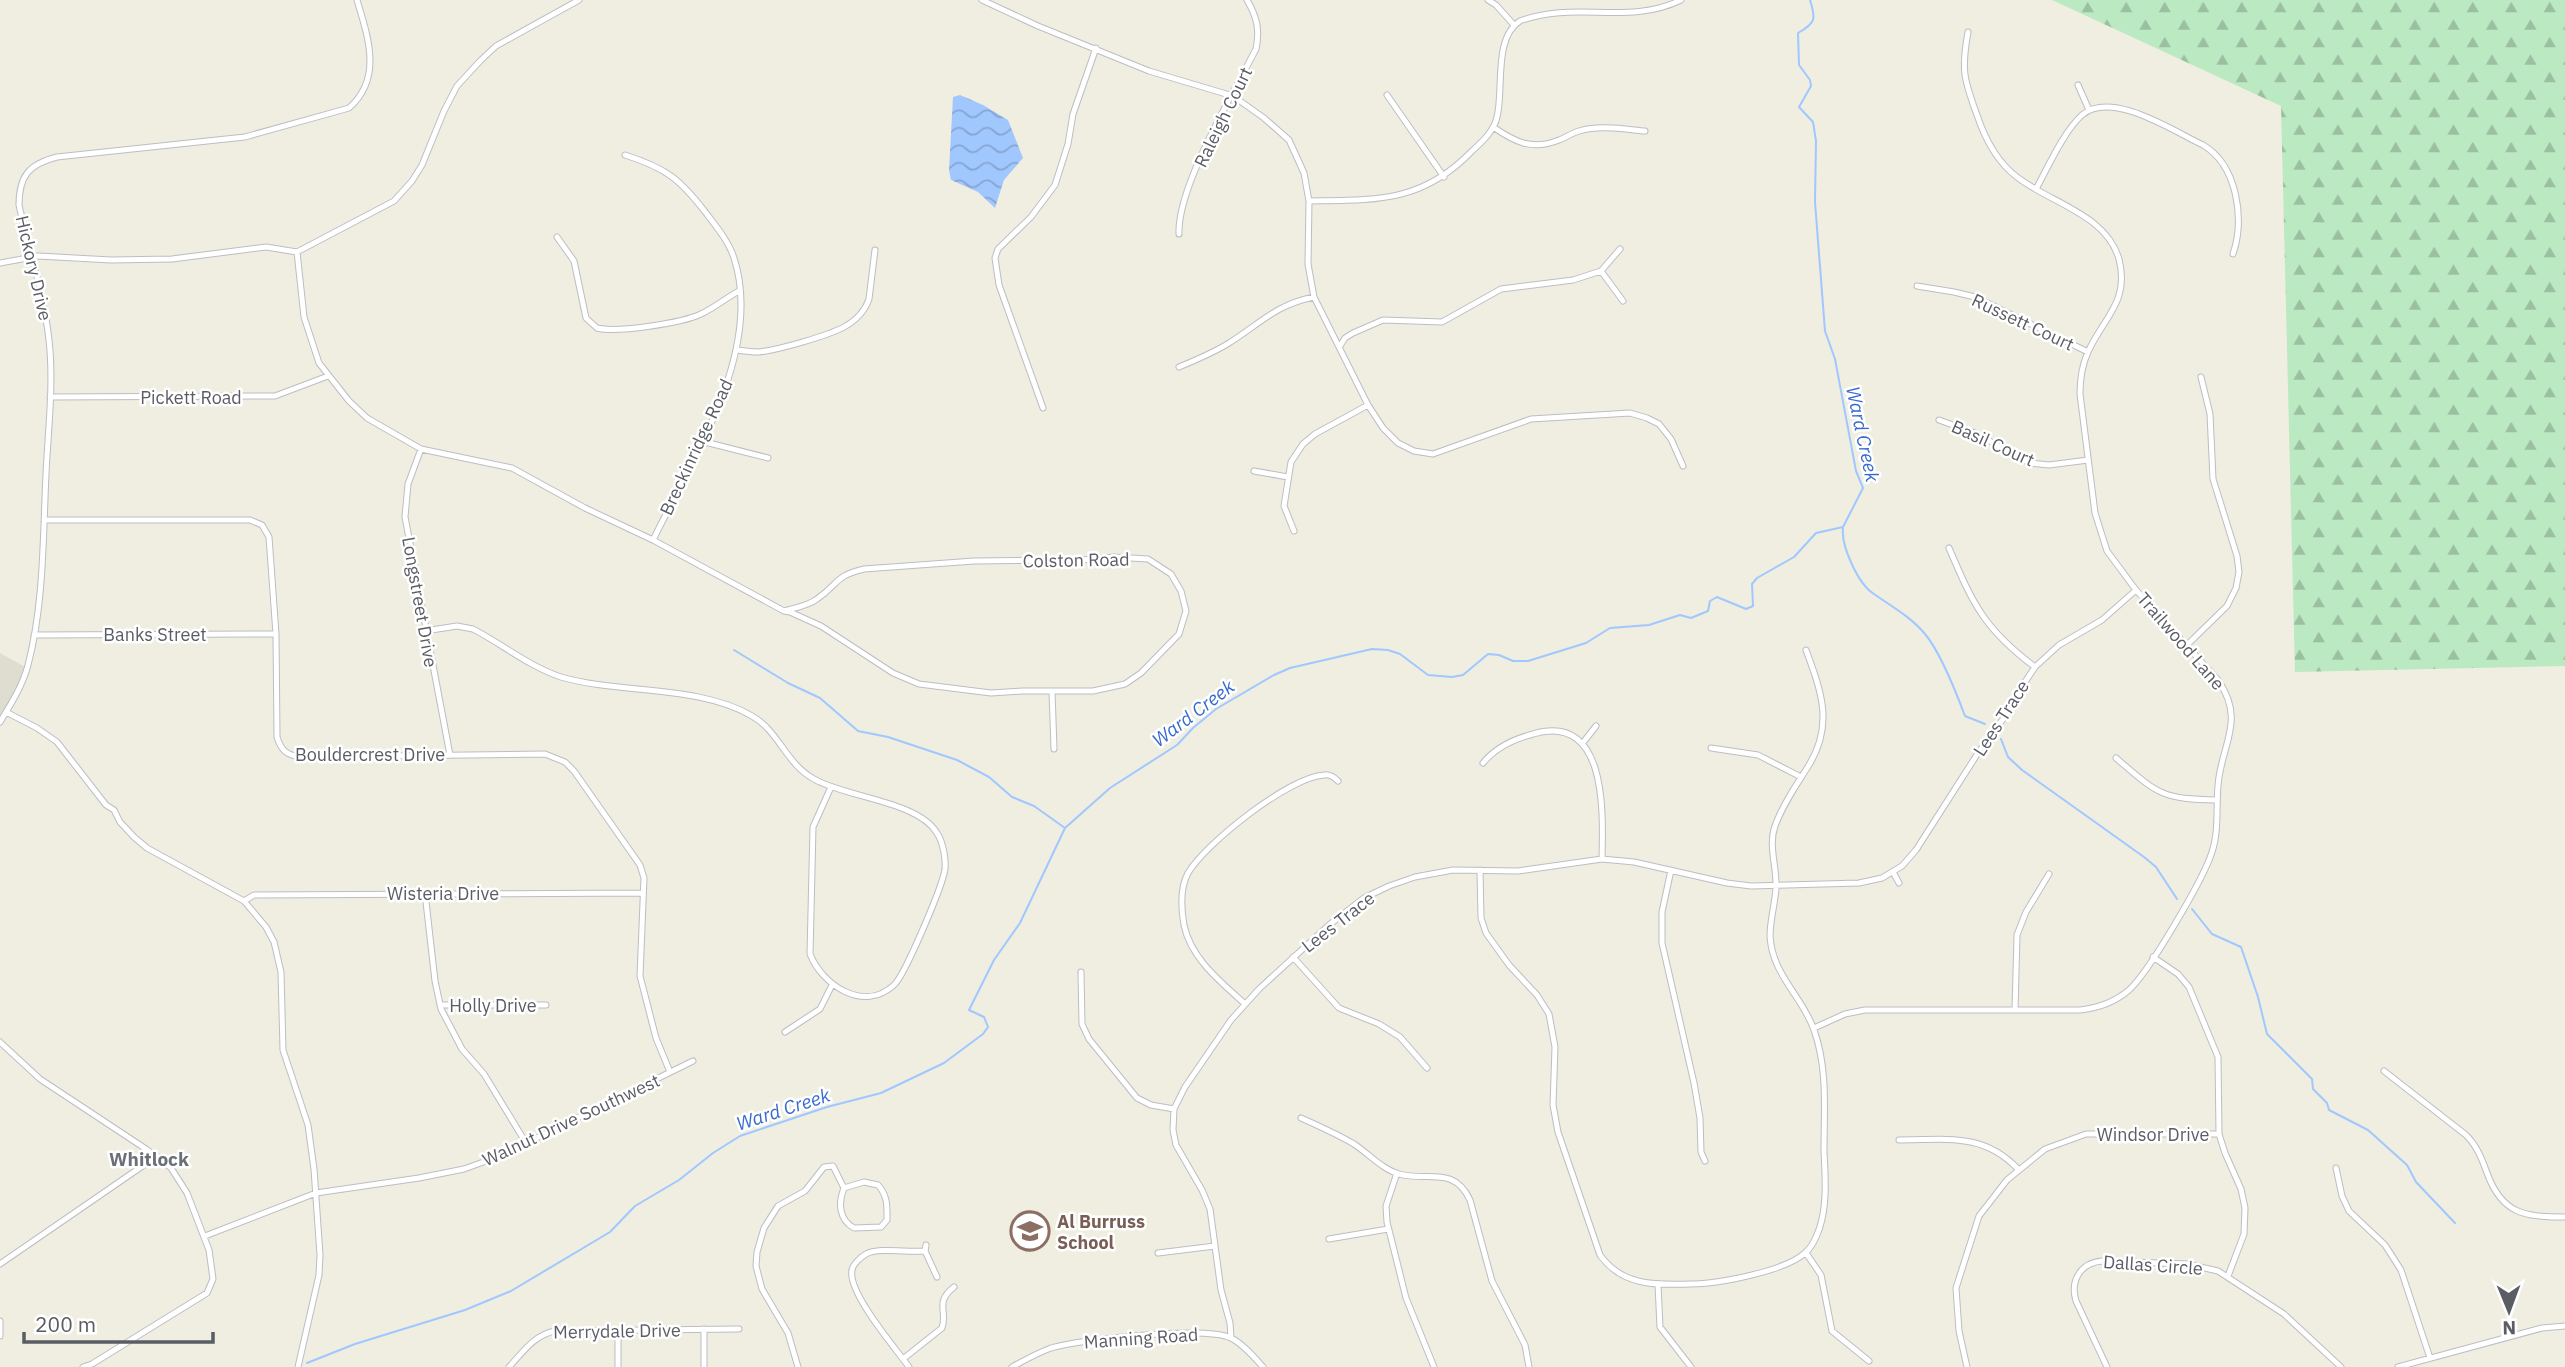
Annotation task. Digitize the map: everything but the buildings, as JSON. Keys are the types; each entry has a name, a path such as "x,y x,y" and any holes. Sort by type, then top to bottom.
{"street":[{"name":"Hickory Drive","path":"0,722 27,668 34,635 44,520 50,397 51,362 47,324 19,205 19,194 25,176 37,164 57,157 245,136 349,108 356,102 371,72 357,0"},
{"path":"0,263 32,256 111,260 172,259 266,247 298,252 394,201 422,165 457,86 480,61 496,46 579,0"},
{"path":"982,0 1149,71 1233,96 1289,140 1304,173 1309,201 1308,264 1314,297 1368,405 1391,438 1414,451 1433,454 1531,419 1630,413 1659,424 1671,439 1684,466"},
{"name":"Raleigh Court","path":"1179,234 1179,219 1187,190 1256,49 1259,33 1256,16 1247,0"},
{"path":"1488,0 1514,25"},
{"path":"1309,201 1390,197 1418,189 1444,177 1485,139 1493,127 1497,118 1502,54 1514,25 1541,11 1570,5 1633,10 1663,8 1681,0"},
{"name":"Trailwood Lane","path":"1814,1028 1858,1010 2080,1010 2104,1005 2131,988 2153,957 2209,862 2216,834 2219,776 2232,729 2230,705 2218,680 2136,590 2111,558 2100,533 2080,387 2088,352 2118,302 2121,285 2119,258 2110,241 2097,226 2009,170 1994,151 1982,129 1965,84 1963,70 1968,32"},
{"path":"1043,408 999,285 995,258 998,249 1031,218 1055,185 1068,144 1073,114 1096,48"},
{"path":"2078,85 2089,110"},
{"path":"1387,96 1444,177"},
{"path":"2036,189 2073,125 2089,110 2111,106 2128,110 2211,150 2228,171 2235,188 2237,239 2233,254"},
{"path":"1493,127 1514,142 1527,146 1540,146 1580,131 1616,128 1644,131"},
{"name":"Breckinridge Road","path":"625,155 652,163 666,171 690,192 728,245 734,258 739,291 737,351 730,374 653,540"},
{"path":"557,237 574,261 586,318 597,328 631,328 678,322 702,314 739,291"},
{"path":"1340,346 1353,333 1383,320 1442,322 1502,289 1555,284 1601,271 1620,249"},
{"path":"737,351 758,352 787,345 842,328 853,321 866,307 869,299 875,250"},
{"name":"Colston Road","path":"298,252 304,317 319,363 348,401 368,418 421,449 512,468 784,611 821,626 881,663 892,673 919,684 991,694 1093,691 1125,684 1141,673 1179,634 1186,611 1181,591 1171,574 1148,559 1114,558 911,564 864,569 846,573 815,601 784,611"},
{"path":"1601,271 1623,301"},
{"name":"Russett Court","path":"1917,286 1975,298 2088,352"},
{"path":"1179,367 1220,348 1274,311 1294,301 1314,297"},
{"name":"Pickett Road","path":"50,397 275,396 328,376"},
{"path":"2187,645 2227,606 2234,594 2239,572 2234,546 2215,490 2210,414 2201,377"},
{"path":"1294,531 1284,506 1291,463 1308,439 1368,405"},
{"name":"Basil Court","path":"1939,419 1975,433 2029,463 2049,465 2088,460"},
{"path":"701,441 768,458"},
{"name":"Longstreet Drive","path":"421,449 408,484 405,517 450,755"},
{"path":"1254,471 1288,477"},
{"name":"Bouldercrest Drive","path":"44,520 257,521 267,530 270,537 276,634 277,737 282,750 288,754 300,757 545,754 565,762 635,856 643,878 640,976 656,1038 670,1072"},
{"path":"1949,548 1980,615 2009,647 2035,667"},
{"name":"Lees Trace","path":"1174,1109 1185,1087 1222,1032 1245,1004 1346,911 1389,886 1441,872 1518,871 1602,859 1624,860 1727,883 1776,886 1859,883 1893,872 1916,850 1978,753 2002,722 2035,667 2059,645 2111,613 2136,590"},
{"path":"425,631 457,625 473,629 561,677 700,698 751,715 768,727 797,768 813,779 918,814 938,834 945,868 905,971 893,986 876,994 856,996 832,985 814,965 810,954 813,827 831,787"},
{"name":"Banks Street","path":"34,635 276,634"},
{"path":"1480,870 1481,918 1486,933 1509,965 1537,995 1549,1014 1555,1047 1553,1105 1558,1132 1600,1255 1609,1267 1622,1277 1644,1284 1694,1284 1749,1276 1780,1266 1806,1253 1819,1230 1825,1199 1825,1081 1814,1028 1783,977 1772,948 1770,934 1776,886 1772,841 1776,824 1815,754 1824,721 1818,683 1806,650"},
{"path":"1052,691 1054,749"},
{"path":"6,712 37,727 57,742 106,805 114,810 120,822 147,848 244,901 266,927 278,958 284,1050 307,1125 316,1193 320,1266 298,1367"},
{"path":"1582,744 1596,726"},
{"path":"1483,763 1498,748 1542,732 1570,736 1582,744 1595,766 1600,785 1603,816 1602,859"},
{"path":"1711,748 1758,755 1801,777"},
{"path":"2116,758 2163,794 2181,799 2217,800"},
{"path":"1245,1004 1209,972 1189,940 1184,926 1183,885 1196,861 1208,849 1276,794 1322,775 1332,776 1338,781"},
{"path":"1671,870 1662,912 1662,943 1694,1083 1700,1118 1701,1152 1705,1161"},
{"path":"1893,872 1899,883"},
{"path":"2015,1010 2017,935 2026,912 2049,874"},
{"path":"425,893 440,1005 462,1049 484,1074 526,1143"},
{"name":"Wisteria Drive","path":"244,901 254,895 643,893"},
{"path":"1293,957 1339,1008 1379,1024 1400,1037 1427,1068"},
{"path":"2153,957 2178,974 2189,987 2216,1050 2220,1073 2219,1134 2241,1189 2245,1208 2244,1234 2228,1276"},
{"path":"1081,972 1082,1024 1089,1039 1137,1098 1152,1105 1174,1109 1173,1130 1176,1146 1207,1200 1231,1338 1263,1367"},
{"path":"785,1032 820,1009 832,985"},
{"name":"Holly Drive","path":"440,1005 546,1005"},
{"path":"0,1042 40,1079 171,1168 205,1236 212,1270 209,1291 83,1367"},
{"name":"Walnut Drive Southwest","path":"205,1236 316,1193 464,1169 500,1156 693,1061"},
{"path":"2384,1071 2466,1135 2476,1147 2491,1185 2504,1204 2524,1213 2565,1217"},
{"path":"1301,1118 1357,1146 1397,1173 1445,1177 1466,1192 1492,1281 1524,1341 1529,1367"},
{"name":"Windsor Drive","path":"1967,1367 1956,1311 1959,1275 1979,1216 2018,1169 2045,1149 2086,1134 2219,1134"},
{"path":"1899,1140 1980,1143 1999,1152 2018,1169"},
{"path":"0,1264 157,1156"},
{"path":"798,1367 788,1334 762,1289 756,1266 760,1239 778,1206 805,1191 824,1167 833,1166 844,1188 840,1199 842,1214 850,1227 881,1227 887,1220 887,1204 878,1185 864,1182 844,1188"},
{"path":"2336,1168 2342,1196 2349,1210 2385,1245 2401,1270 2430,1358"},
{"path":"1397,1173 1386,1206 1388,1229 1406,1298 1434,1367"},
{"path":"1329,1238 1388,1229"},
{"path":"1158,1253 1215,1246"},
{"path":"909,1367 873,1318 852,1281 851,1272 867,1253 887,1250 906,1253 925,1248 937,1277"},
{"path":"1806,1253 1821,1275 1832,1331 1870,1361"},
{"name":"Dallas Circle","path":"2107,1367 2074,1295 2075,1281 2084,1267 2102,1261 2187,1264 2209,1268 2228,1276 2293,1321 2341,1367"},
{"path":"1658,1285 1660,1327 1691,1367"},
{"path":"903,1359 942,1328 945,1323 941,1308 943,1299 954,1287"},
{"path":"0,1321 0,1336"},
{"path":"2398,1367 2565,1324"},
{"path":"704,1329 704,1367"},
{"name":"Merrydale Drive","path":"509,1367 544,1333 565,1330 739,1329"},
{"path":"618,1330 618,1367"},
{"name":"Manning Road","path":"1012,1367 1052,1348 1094,1340 1201,1333 1231,1338"},
{"path":"1026,1359 1027,1367"}],"shaded area":[{"path":"0,653 27,668 0,722"}],"green space":[{"path":"2052,0 2565,0 2565,666 2295,672 2281,106"}],"water":[{"path":"960,95 1008,120 1023,158 1004,180 995,208 978,192 951,180 949,170 953,97"}],"waterway":[{"name":"Ward Creek","path":"307,1363 355,1344 465,1310 511,1291 610,1232 635,1206 679,1180 740,1136 827,1107 881,1093 944,1063 983,1034 988,1027 984,1017 969,1010 994,960 1020,923 1065,828 1110,788 1177,745 1216,709 1274,675 1290,668 1372,649 1400,654 1428,675 1452,677 1463,675 1488,654 1513,661 1528,661 1586,643 1610,628 1649,625 1680,615 1691,618 1708,611 1710,601 1717,597 1746,609 1753,606 1752,584 1757,578 1794,557 1816,533 1843,527 1863,488 1856,471 1835,359 1825,331 1815,202 1816,141 1813,122 1799,107 1811,86 1810,80 1799,65 1798,33 1813,20 1810,0"},
{"path":"1843,528 1848,554 1862,582 1874,594 1914,622 1925,634 1942,662 1965,716 1985,724"},
{"path":"734,650 788,683 820,698 858,731 888,737 957,760 989,777 1012,797 1034,806 1065,828"},
{"path":"2001,739 2008,757 2022,770 2156,867 2177,899"},
{"path":"2192,909 2212,934 2241,947 2267,1034 2312,1079 2313,1089 2327,1103 2329,1110 2368,1130 2407,1165 2416,1182 2455,1223"}],"place":[{"name":"Al Burruss School","path":"1030,1231"}],"district":[{"name":"Whitlock","path":"149,1159"}]}
